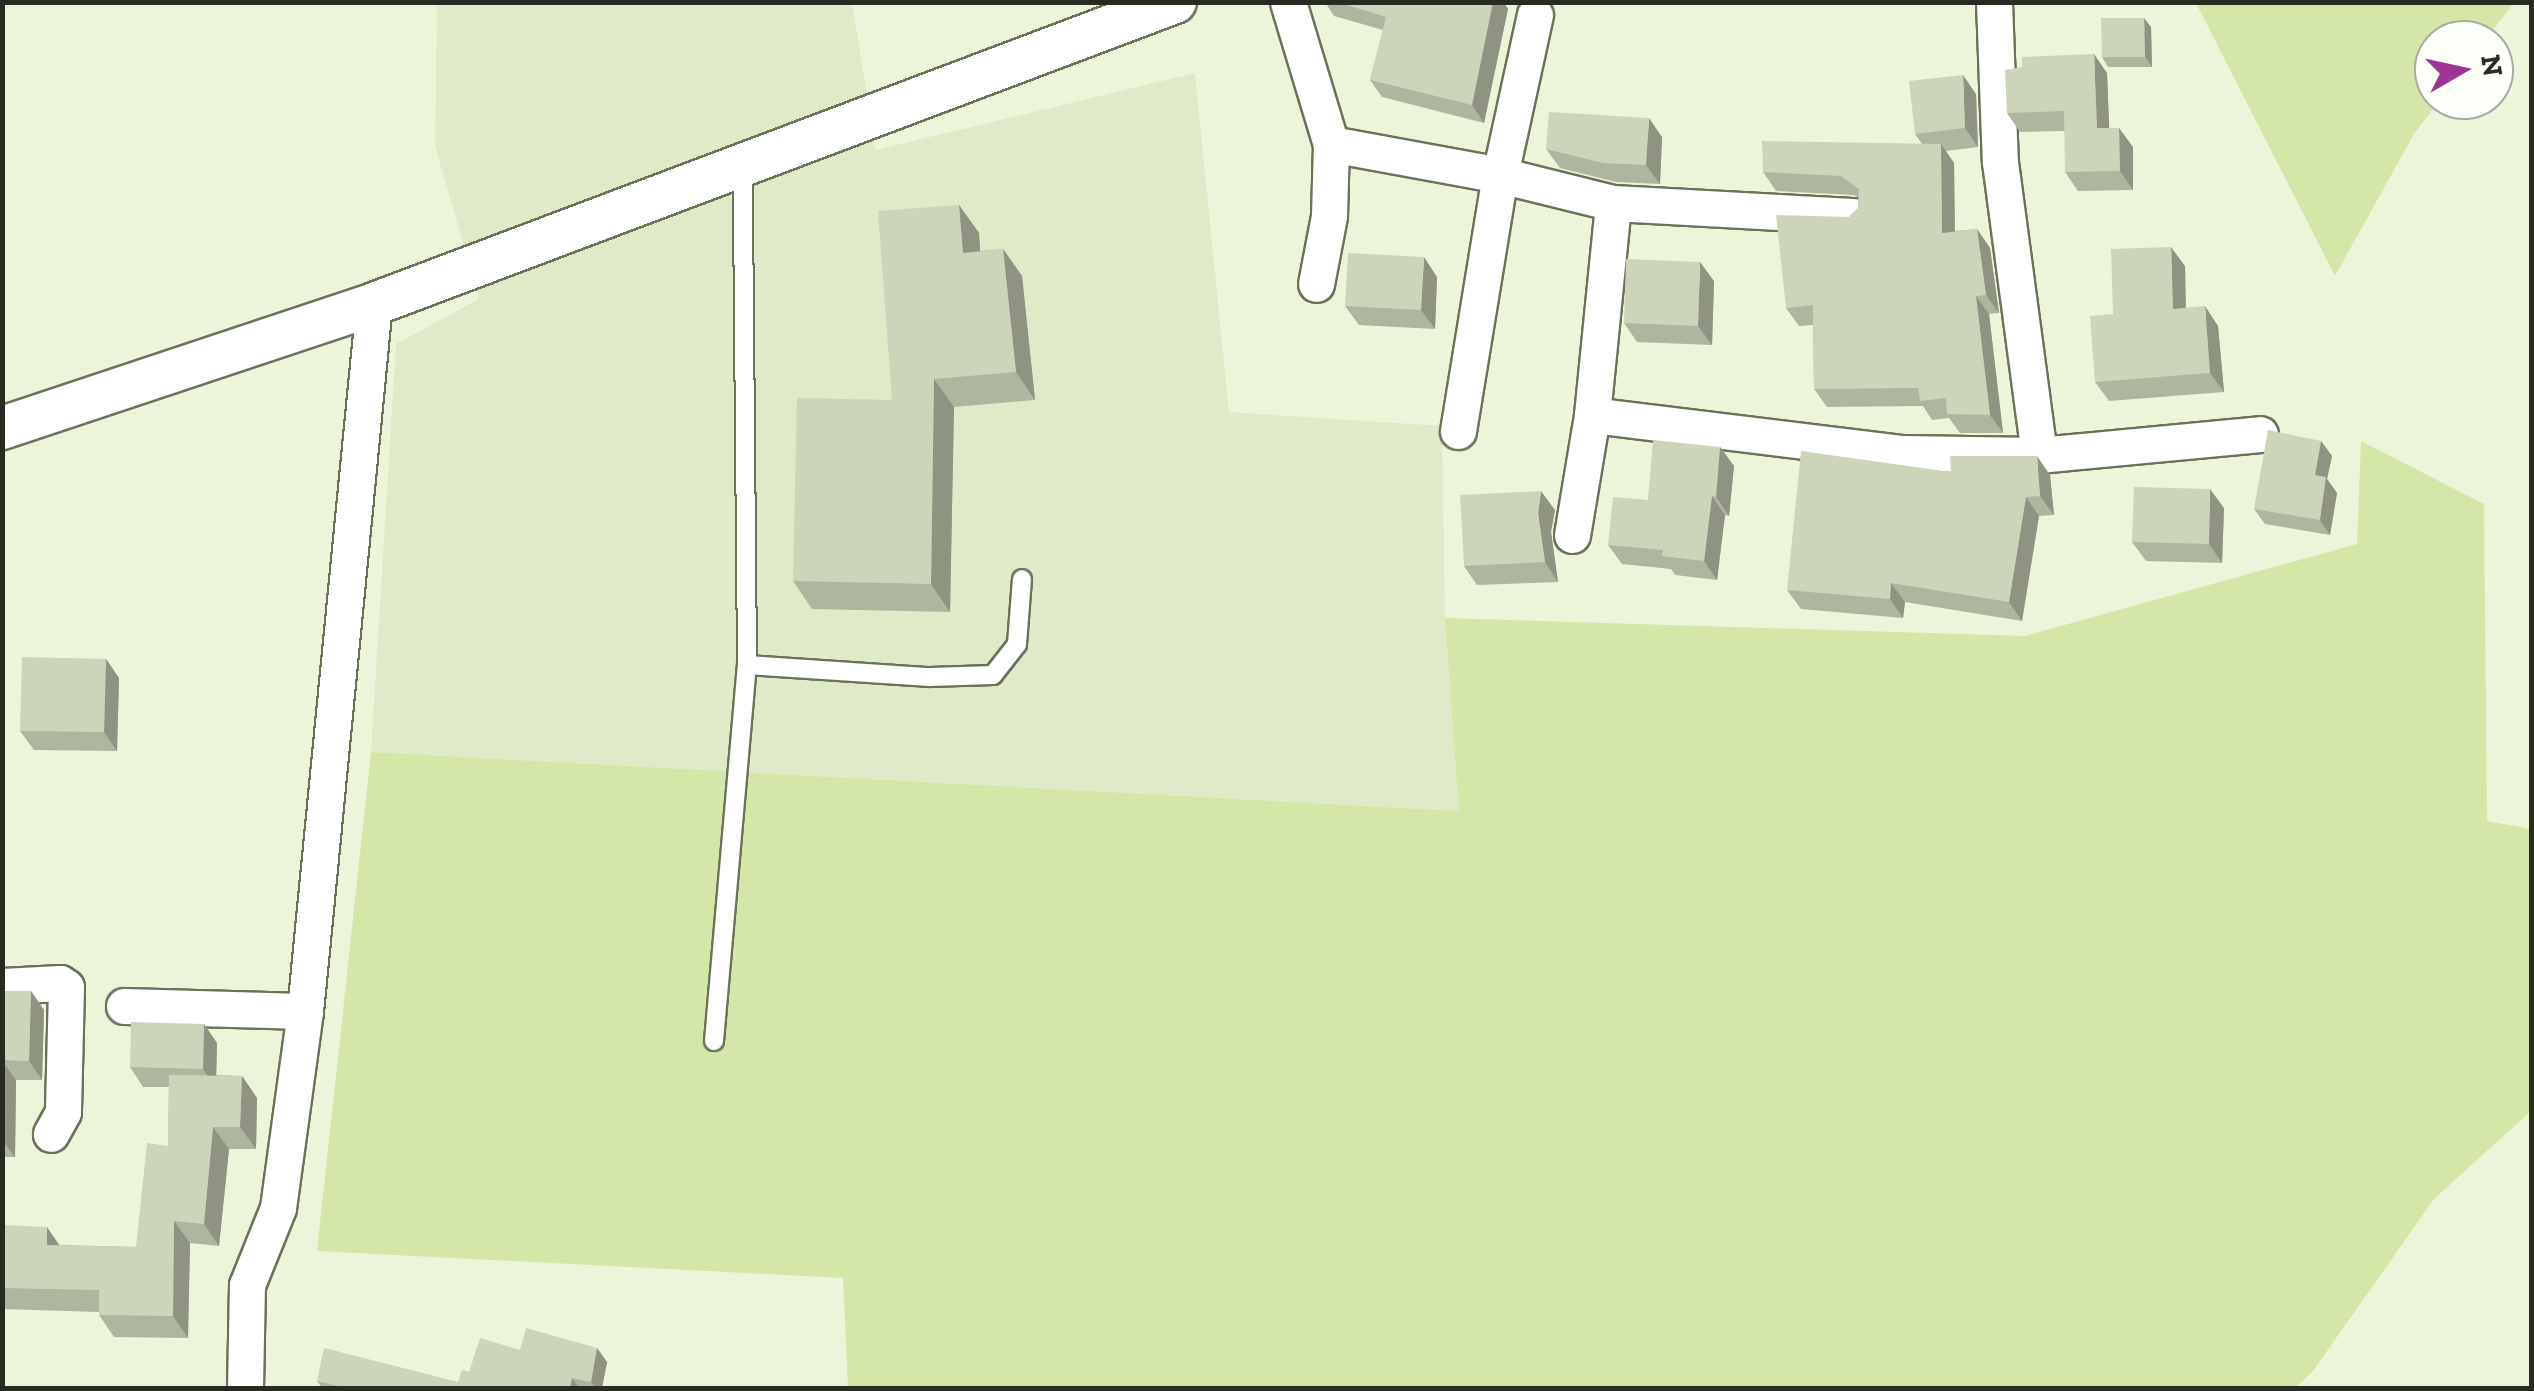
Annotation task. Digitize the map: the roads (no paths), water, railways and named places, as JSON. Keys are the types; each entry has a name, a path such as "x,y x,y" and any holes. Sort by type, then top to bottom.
{"street":[{"path":"2,428 374,304 1175,2"},
{"path":"1288,2 1331,144 1329,216 1316,284"},
{"path":"1994,2 2000,162 2039,455"},
{"path":"1458,431 1500,175 1535,14"},
{"path":"1331,144 1500,175 1613,203 1853,216"},
{"path":"1572,535 1592,415 1613,203"},
{"path":"245,1388 247,1284 278,1208 305,1010 374,304"},
{"path":"1592,415 1901,452 2039,455 2260,434"},
{"path":"2,986 60,983 66,987 64,1112 51,1134"},
{"path":"124,1006 305,1010"}],"lane":[{"path":"714,1041 747,664 743,166"},
{"path":"747,664 930,678 993,675 1017,644 1022,579"}]}
